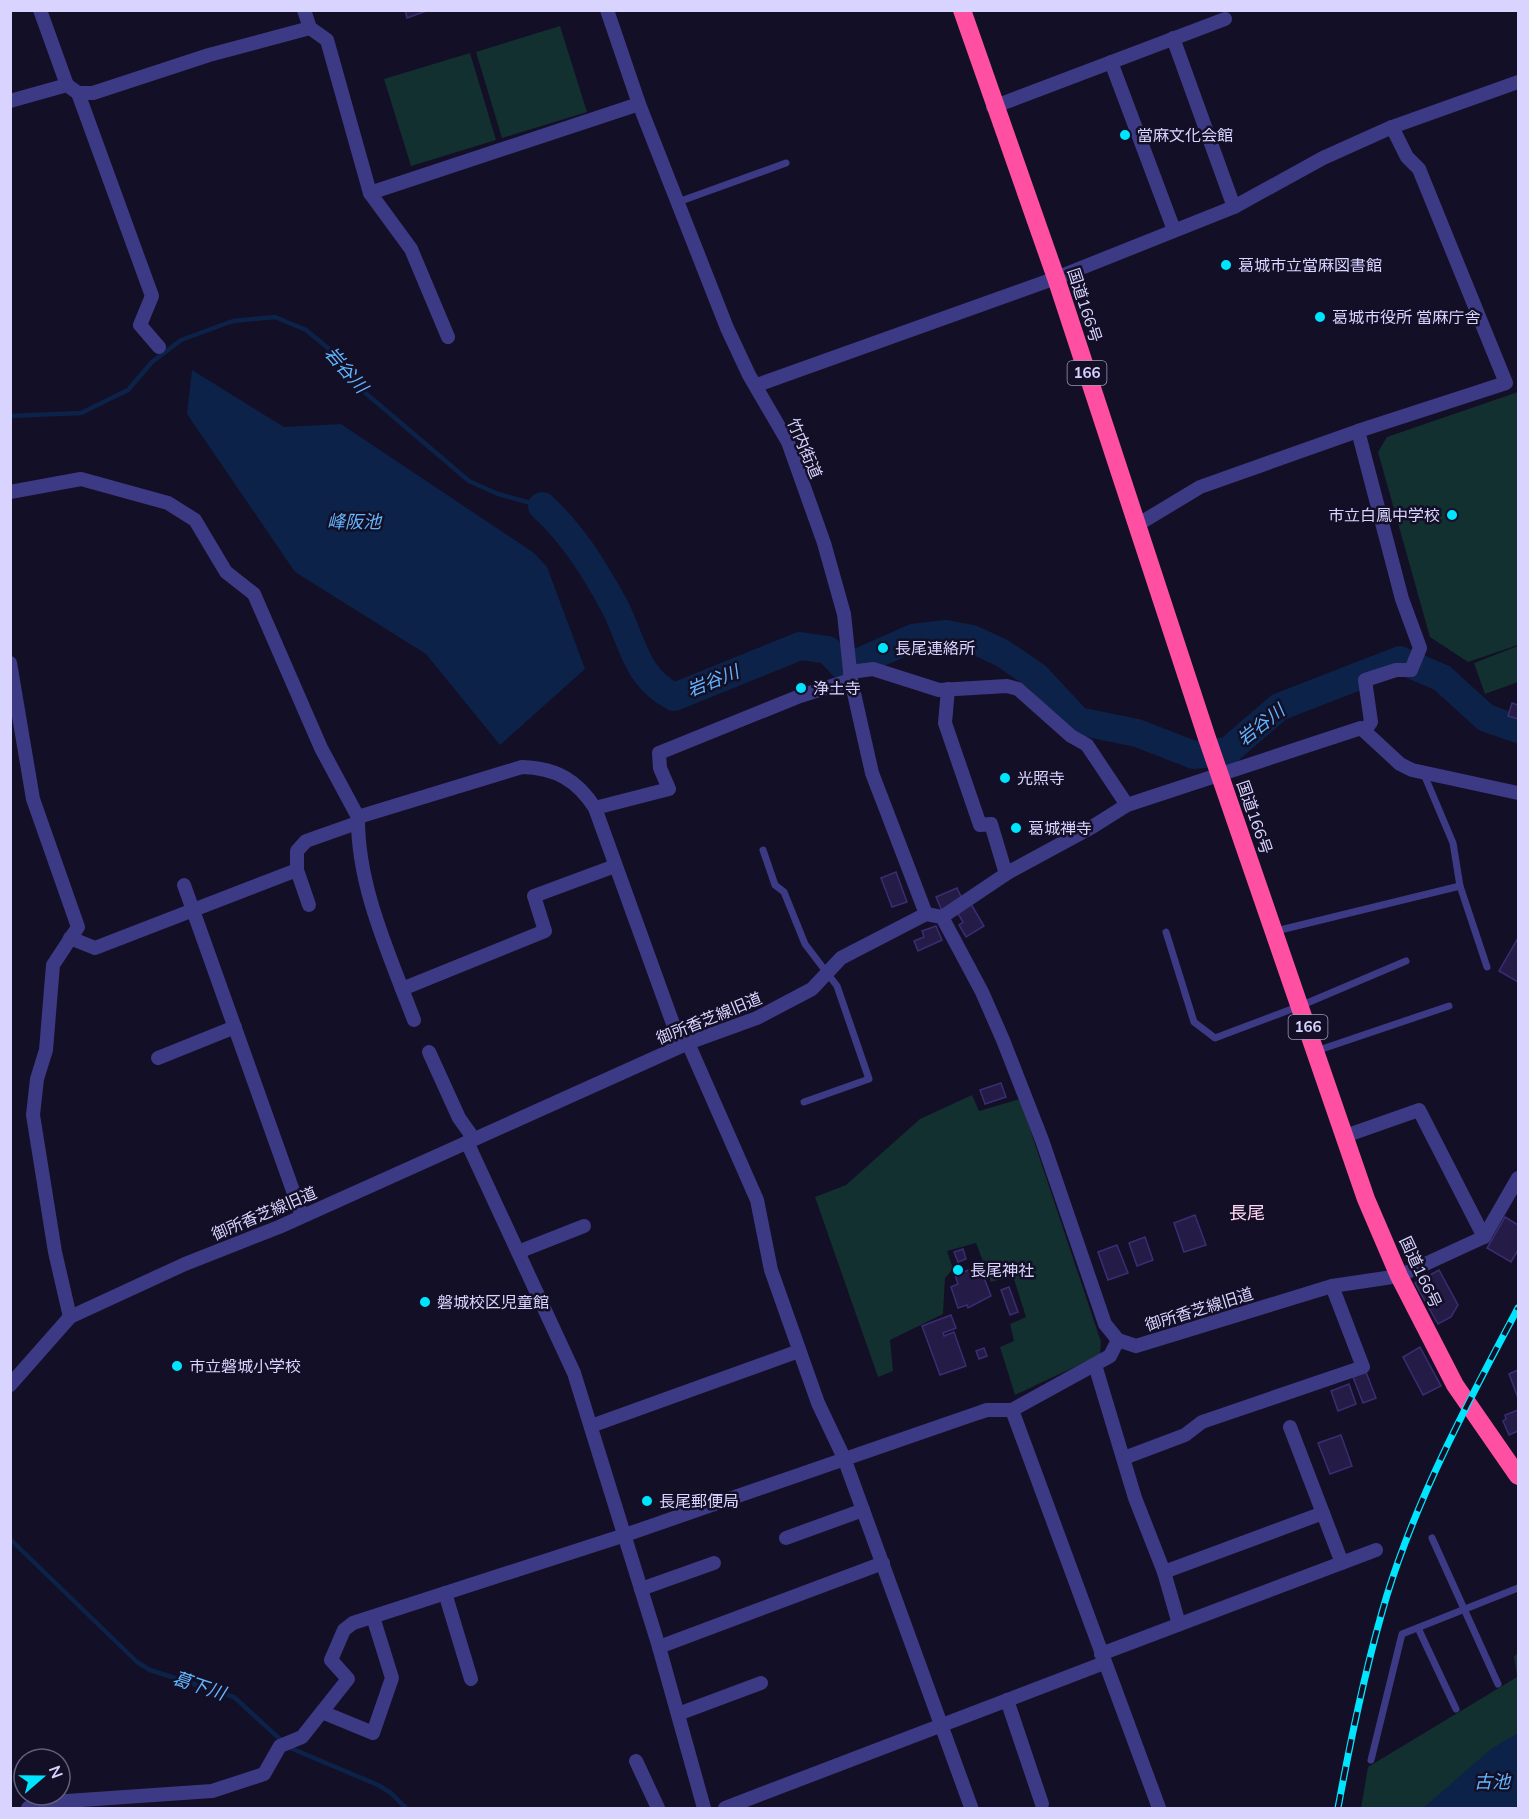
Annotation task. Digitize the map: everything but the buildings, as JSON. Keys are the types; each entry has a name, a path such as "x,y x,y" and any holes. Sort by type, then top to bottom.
{"highway":[{"name":"国道166号","path":"962,10 993,107 1056,278 1207,738 1366,1199 1400,1276 1455,1384 1518,1476"}],"street":[{"path":"40,10 73,89 152,296 140,325 159,347"},
{"path":"304,10 310,28 327,40 370,193 411,249 448,337"},
{"name":"竹内街道","path":"607,10 639,104 727,328 788,442 824,543 844,614 850,670 872,773 926,914"},
{"path":"993,107 1225,19"},
{"path":"10,101 73,89 93,93 209,55 310,28"},
{"path":"1173,38 1234,207"},
{"path":"1112,62 1174,230"},
{"path":"756,385 1056,278 1234,207 1323,158 1392,127 1518,82"},
{"path":"370,193 639,104"},
{"path":"1137,525 1200,487 1358,430 1506,383 1419,169 1407,157 1392,127"},
{"path":"1358,430 1402,599 1420,648 1411,670 1396,670 1365,680 1371,722 1365,730"},
{"path":"10,492 81,479 168,503 195,520 226,572 254,594 321,748 357,820 357,847 371,898 414,1020"},
{"path":"10,663 33,798 78,927 53,965 46,1050 37,1079 33,1115 55,1252 69,1317"},
{"path":"595,808 669,789 660,768 659,753 800,696 850,670 873,669 922,686 948,689 1007,686 1018,690 1071,736 1087,745 1127,805"},
{"path":"948,689 945,723 980,825 992,824 1006,874"},
{"path":"926,914 942,917 1006,874 1127,805 1361,728 1400,764 1423,772 1518,793"},
{"path":"309,905 297,870 297,851 306,841 357,820 522,767 538,767 567,776 584,791 595,808 684,1045 757,1200 771,1270 799,1351 818,1403 844,1458 971,1807"},
{"path":"402,989 545,930 534,896 615,866"},
{"path":"70,938 95,948 297,870"},
{"path":"184,885 302,1216"},
{"name":"御所香芝線旧道","path":"10,1385 69,1317 185,1264 302,1216 684,1045 757,1018 812,989 841,958 926,914"},
{"path":"28,1809 67,1801 212,1791 264,1774 280,1746 302,1737 348,1679 331,1660 344,1630 353,1623 625,1535 987,1410 1012,1410 1110,1356 1118,1340 1105,1324 1042,1140 982,992 942,917"},
{"path":"158,1058 235,1027"},
{"path":"429,1052 567,1356 659,1647 704,1809"},
{"path":"1345,1136 1419,1110 1484,1237"},
{"path":"1484,1237 1518,1178"},
{"path":"518,1252 584,1226"},
{"name":"御所香芝線旧道","path":"1118,1340 1136,1346 1332,1286 1400,1276 1484,1237"},
{"path":"1124,1458 1185,1435 1202,1422 1363,1367 1332,1286"},
{"path":"591,1426 799,1351"},
{"path":"1095,1365 1135,1498 1164,1572 1179,1624"},
{"path":"1012,1410 1159,1809"},
{"path":"1290,1427 1342,1563"},
{"path":"786,1538 863,1510"},
{"path":"1164,1572 1323,1514"},
{"path":"725,1809 1007,1700 1179,1624 1376,1550"},
{"path":"641,1589 714,1563"},
{"path":"659,1647 883,1563"},
{"path":"445,1593 471,1679"},
{"path":"322,1712 373,1733 392,1678 373,1617"},
{"path":"678,1714 761,1683"},
{"path":"1007,1700 1042,1804"},
{"path":"636,1761 657,1809"}],"lane":[{"path":"678,201 786,163"},
{"path":"1423,772 1453,843 1460,886 1487,967"},
{"path":"763,850 775,885 784,892 805,944 837,986 869,1079 804,1102"},
{"path":"1275,932 1460,886"},
{"path":"1166,932 1194,1023 1215,1038 1300,1006 1406,961"},
{"path":"1316,1051 1449,1006"},
{"path":"1432,1538 1498,1684"},
{"path":"1371,1760 1402,1634 1518,1588"},
{"path":"1418,1628 1456,1709"}],"green space":[{"path":"560,26 587,112 502,138 476,52"},
{"path":"470,53 496,140 411,166 384,79"},
{"name":"市立白鳳中学校","path":"1518,392 1518,645 1468,662 1430,637 1378,452 1387,437"},
{"path":"1518,646 1518,682 1485,694 1474,663"},
{"name":"長尾神社","path":"972,1095 979,1111 1020,1099 1101,1342 1100,1355 1015,1395 1000,1347 1014,1341 1010,1324 1026,1317 1013,1276 991,1282 976,1243 947,1251 953,1269 945,1278 943,1314 890,1340 893,1371 878,1377 815,1197 846,1185 920,1119"},
{"path":"1518,1652 1518,1808 1361,1808 1368,1767 1517,1677 1514,1657"}],"water":[{"name":"峰阪池","path":"192,370 284,427 341,424 534,553 547,567 585,669 500,745 426,654 295,572 187,414"},
{"name":"古池","path":"1518,1733 1518,1808 1423,1808 1491,1749"}],"waterway":[{"name":"岩谷川","path":"10,416 81,413 128,390 152,362 181,340 233,321 275,317 306,330 328,348 362,390 469,481 498,494 542,506"},
{"name":"岩谷川","path":"542,506 564,528 591,566 615,607 643,669 661,689 674,697 800,646 828,650 843,666 861,661 913,638 946,634 972,639 1002,653 1036,676 1078,721 1137,733 1194,755 1228,751 1279,707 1400,660 1442,678 1486,718 1518,729"},
{"name":"葛下川","path":"10,1539 137,1662 150,1670 234,1697 282,1741"},
{"name":"葛下川","path":"288,1747 378,1785 391,1793 406,1808"}],"railway":[{"path":"1338,1808 1379,1621 1400,1558 1446,1448 1518,1308"}],"place":[{"name":"當麻文化会館","path":"1125,135"},
{"name":"葛城市立當麻図書館","path":"1226,265"},
{"name":"葛城市役所 當麻庁舎","path":"1320,317"},
{"name":"市立白鳳中学校","path":"1452,515"},
{"name":"長尾連絡所","path":"883,648"},
{"name":"浄土寺","path":"801,688"},
{"name":"光照寺","path":"1005,778"},
{"name":"葛城禅寺","path":"1016,828"},
{"name":"長尾神社","path":"958,1270"},
{"name":"磐城校区児童館","path":"425,1302"},
{"name":"市立磐城小学校","path":"177,1366"},
{"name":"長尾郵便局","path":"647,1501"}],"district":[{"name":"長尾","path":"1247,1213"}]}
